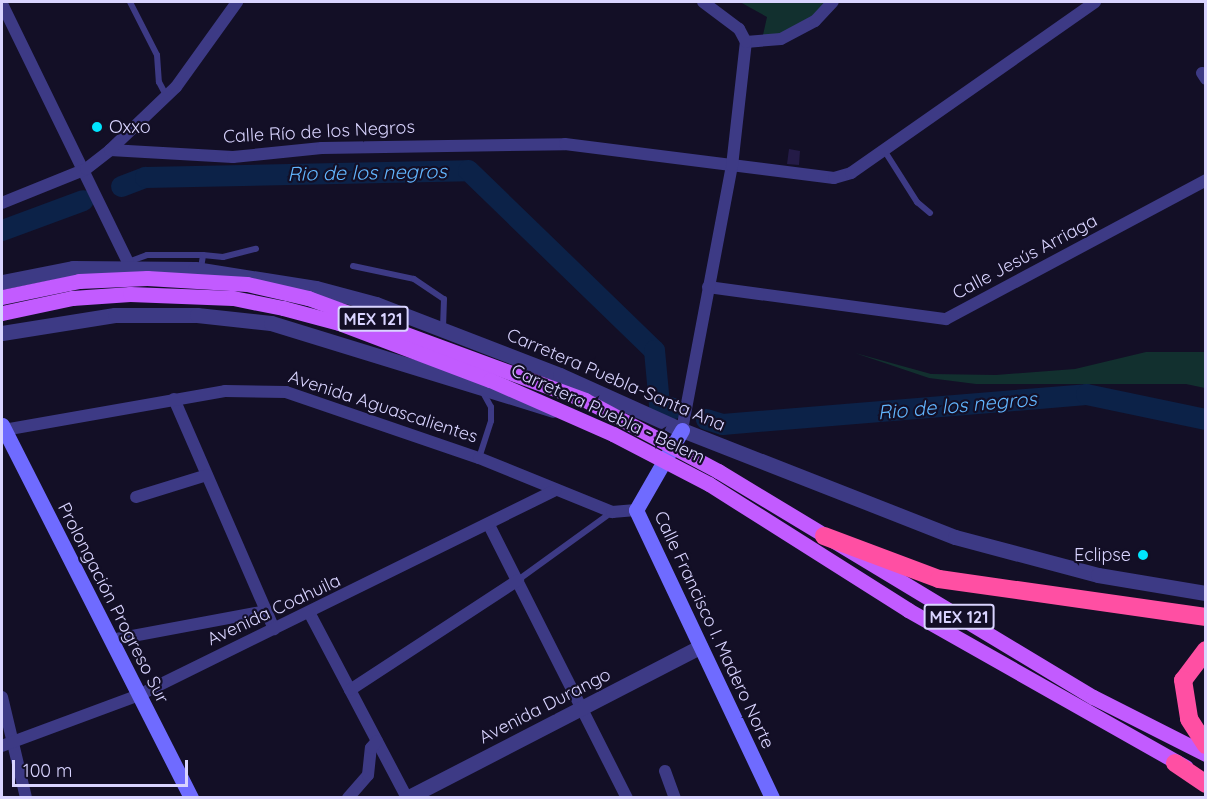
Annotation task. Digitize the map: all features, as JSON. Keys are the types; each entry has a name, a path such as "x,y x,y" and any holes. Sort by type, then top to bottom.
{"highway":[{"path":"824,536 939,579 1206,617"},
{"path":"1206,650 1193,660 1183,680 1189,719 1206,745"},
{"path":"1175,762 1206,784"}],"main road":[{"name":"Carretera Puebla - Belem","path":"2,297 79,281 147,278 247,285 308,298 585,400 718,471 1093,697 1206,754"},
{"name":"Carretera Puebla - Belem","path":"2,313 72,298 130,294 233,298 339,323 565,412 709,484 908,610 1175,762 1206,775"},
{"name":"Calle Francisco I. Madero Norte","path":"682,429 636,510 772,798"},
{"name":"Prolongación Progreso Sur","path":"4,437 191,798"}],"street":[{"path":"2,203 86,169 110,150 167,96 237,2"},
{"path":"682,429 732,166 746,42 739,29 703,2"},
{"path":"746,42 781,39 815,21 833,2"},
{"name":"Calle Río de los Negros","path":"110,150 233,158 388,145 482,148 566,144 834,178 884,150 1095,2"},
{"path":"2,4 86,169 129,265 133,287 115,315"},
{"name":"Calle Jesús Arriaga","path":"708,287 946,319 1206,180"},
{"path":"197,315 187,307 180,288 200,264"},
{"name":"Carretera Puebla-Santa Ana","path":"2,282 73,268 200,264 316,288 376,304 443,330 682,429 955,537 1098,575 1206,593"},
{"path":"2,333 115,315 197,315 271,323 481,389 533,408 565,412"},
{"name":"Avenida Aguascalientes","path":"4,437 174,399 255,389 286,392 479,458 612,512 636,510"},
{"path":"174,399 274,629"},
{"path":"136,497 207,475"},
{"name":"Avenida Coahuila","path":"2,746 139,695 274,629 310,614 555,490"},
{"path":"489,525 627,798"},
{"path":"350,690 518,580"},
{"path":"111,640 266,611"},
{"path":"310,614 407,797"},
{"name":"Avenida Durango","path":"407,797 700,647"},
{"path":"2,698 16,741 26,798"},
{"path":"348,798 368,775 371,748 377,741"},
{"path":"665,771 675,798"}],"lane":[{"path":"130,2 157,55 159,82 167,96"},
{"path":"884,150 917,202 930,213"},
{"path":"200,264 256,249"},
{"path":"353,266 414,279 444,299 443,330"},
{"path":"479,458 491,421 491,407 481,389"},
{"path":"518,580 612,512"}],"green space":[{"path":"740,2 829,2 810,21 781,35 763,35 767,17"},
{"path":"1146,352 1205,352 1205,388 1186,384 976,384 929,378 855,353 931,374 996,375 1075,369"}],"building":[{"path":"789,149 800,151 799,165 787,164"}],"waterway":[{"name":"Rio de los negros","path":"121,186 145,177 468,170 654,350 659,404 673,408"},
{"name":"Rio de los negros","path":"2,230 83,200"},
{"name":"Rio de los negros","path":"706,419 722,424 1086,394 1206,419"}],"place":[{"name":"Oxxo","path":"97,127"},
{"name":"Eclipse","path":"1143,555"}]}
